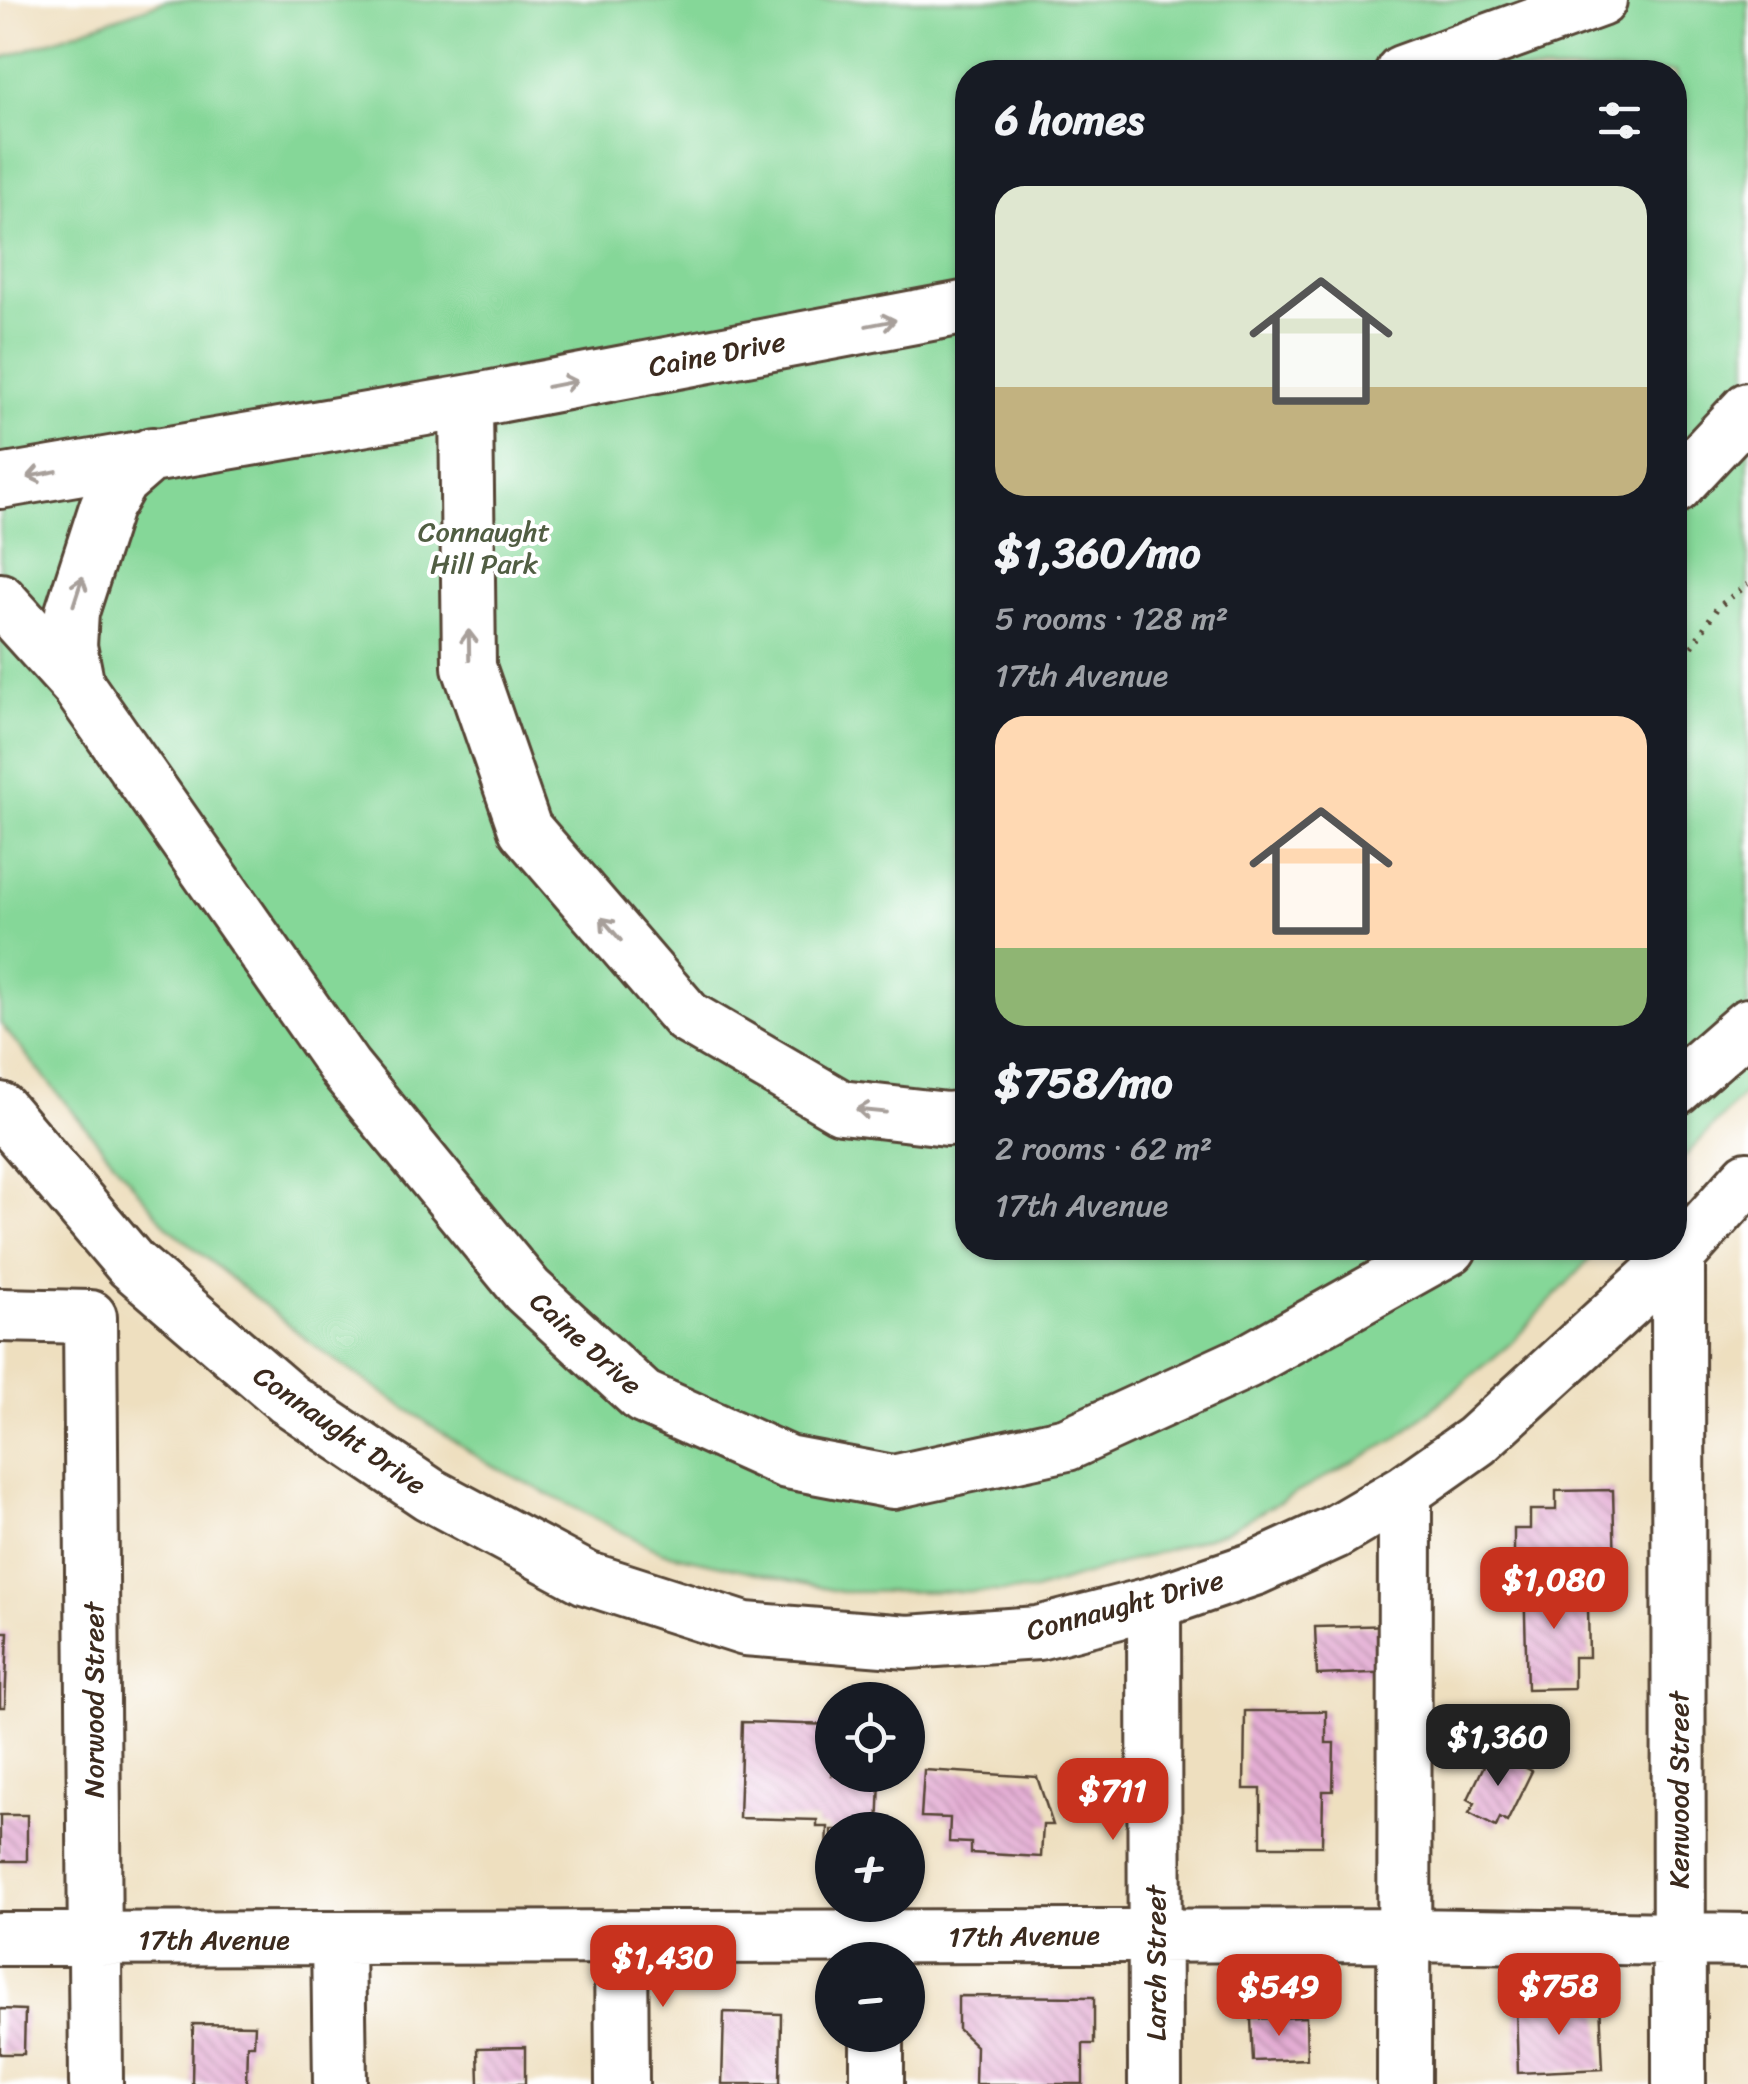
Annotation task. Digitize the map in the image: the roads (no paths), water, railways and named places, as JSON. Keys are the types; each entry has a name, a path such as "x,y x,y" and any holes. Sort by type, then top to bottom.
{"street":[{"path":"1435,60 1600,0"},
{"name":"Caine Drive","path":"0,482 466,402 955,309"},
{"path":"466,402 470,667 525,829 687,1018 841,1108 955,1119"},
{"path":"1687,474 1748,409"},
{"name":"Caine Drive","path":"78,686 70,646 72,612 106,506 120,481 152,454"},
{"name":"Caine Drive","path":"0,600 78,686 345,1068 527,1290 642,1397 787,1462 893,1482 1067,1444 1246,1362 1429,1260"},
{"path":"1687,1078 1748,1025"},
{"name":"Connaught Drive","path":"0,1109 131,1264 288,1400 429,1494 586,1578 745,1629 908,1642 1038,1633 1154,1603 1254,1569 1335,1532 1405,1491 1476,1441 1674,1260"},
{"name":"Connaught Drive","path":"1687,1246 1748,1178"},
{"name":"Kenwood Street","path":"1678,1260 1679,2084"},
{"path":"0,1315 90,1317 131,1264"},
{"name":"Norwood Street","path":"90,1317 96,2084"},
{"path":"1404,2084 1405,1491"},
{"name":"Larch Street","path":"1154,1603 1155,2084"},
{"name":"17th Avenue","path":"925,1947 1154,1935 1748,1940"},
{"path":"621,1937 622,2084"},
{"name":"17th Avenue","path":"0,1940 621,1937 815,1946"},
{"path":"338,1938 340,2084"},
{"path":"876,2052 877,2084"}],"park label":[{"name":"Connaught Hill Park","path":"484,547"}]}
